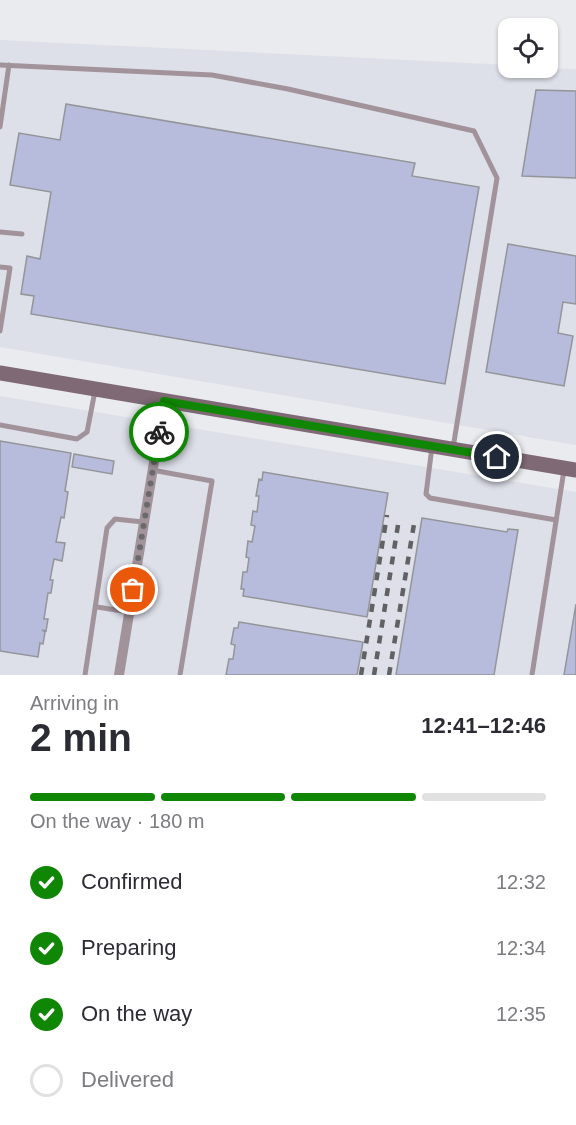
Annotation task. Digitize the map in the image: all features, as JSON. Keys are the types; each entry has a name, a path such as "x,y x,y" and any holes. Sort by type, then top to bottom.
{"main road":[{"path":"0,373 432,446 573,467"}],"street":[{"path":"119,675 164,401"}],"lane":[{"path":"0,65 212,75 288,89 474,131 497,178 453,449"},
{"path":"0,127 9,65"},
{"path":"0,232 22,234"},
{"path":"0,267 10,268 0,331"},
{"path":"0,425 77,439 87,432 96,389"},
{"path":"432,446 426,485 426,494 430,498 556,520"},
{"path":"532,675 556,520 573,467"},
{"path":"152,470 212,481 180,675"},
{"path":"85,675 107,528 115,519 143,522"},
{"path":"96,607 129,612"}],"shaded area":[{"path":"0,40 498,65 498,78 558,78 558,69 576,69 576,445 0,347"},
{"path":"0,396 576,492 576,675 0,675"}],"building":[{"path":"536,90 576,91 576,178 522,176"},
{"path":"66,104 415,163 412,176 479,187 445,384 31,314 34,296 21,294 27,256 40,259 51,192 10,185 19,133 60,140"},
{"path":"508,244 576,256 576,304 563,302 558,333 573,336 564,386 486,372"},
{"path":"0,441 71,453 65,491 68,492 64,518 61,517 56,542 65,543 62,561 54,559 50,580 53,580 51,593 48,593 44,619 48,619 46,631 42,630 45,632 43,644 40,643 38,657 0,651"},
{"path":"74,454 114,461 112,474 72,467"},
{"path":"263,472 388,493 367,617 243,596 244,589 241,589 243,572 247,572 248,541 252,542 255,526 251,525 253,511 257,512 259,496 256,496 259,479 262,480"},
{"path":"422,518 507,532 508,529 518,530 494,675 396,675"},
{"path":"576,604 576,675 564,675"},
{"path":"239,622 363,642 357,675 226,675 229,659 233,659 235,645 231,644 234,628 238,628"}],"railway":[{"path":"361,675 387,515"},
{"path":"389,675 414,524"},
{"path":"374,675 398,525"}],"way so far":[{"path":"133,590 159,432"}],"route":[{"path":"159,432 164,401 497,457"}]}
